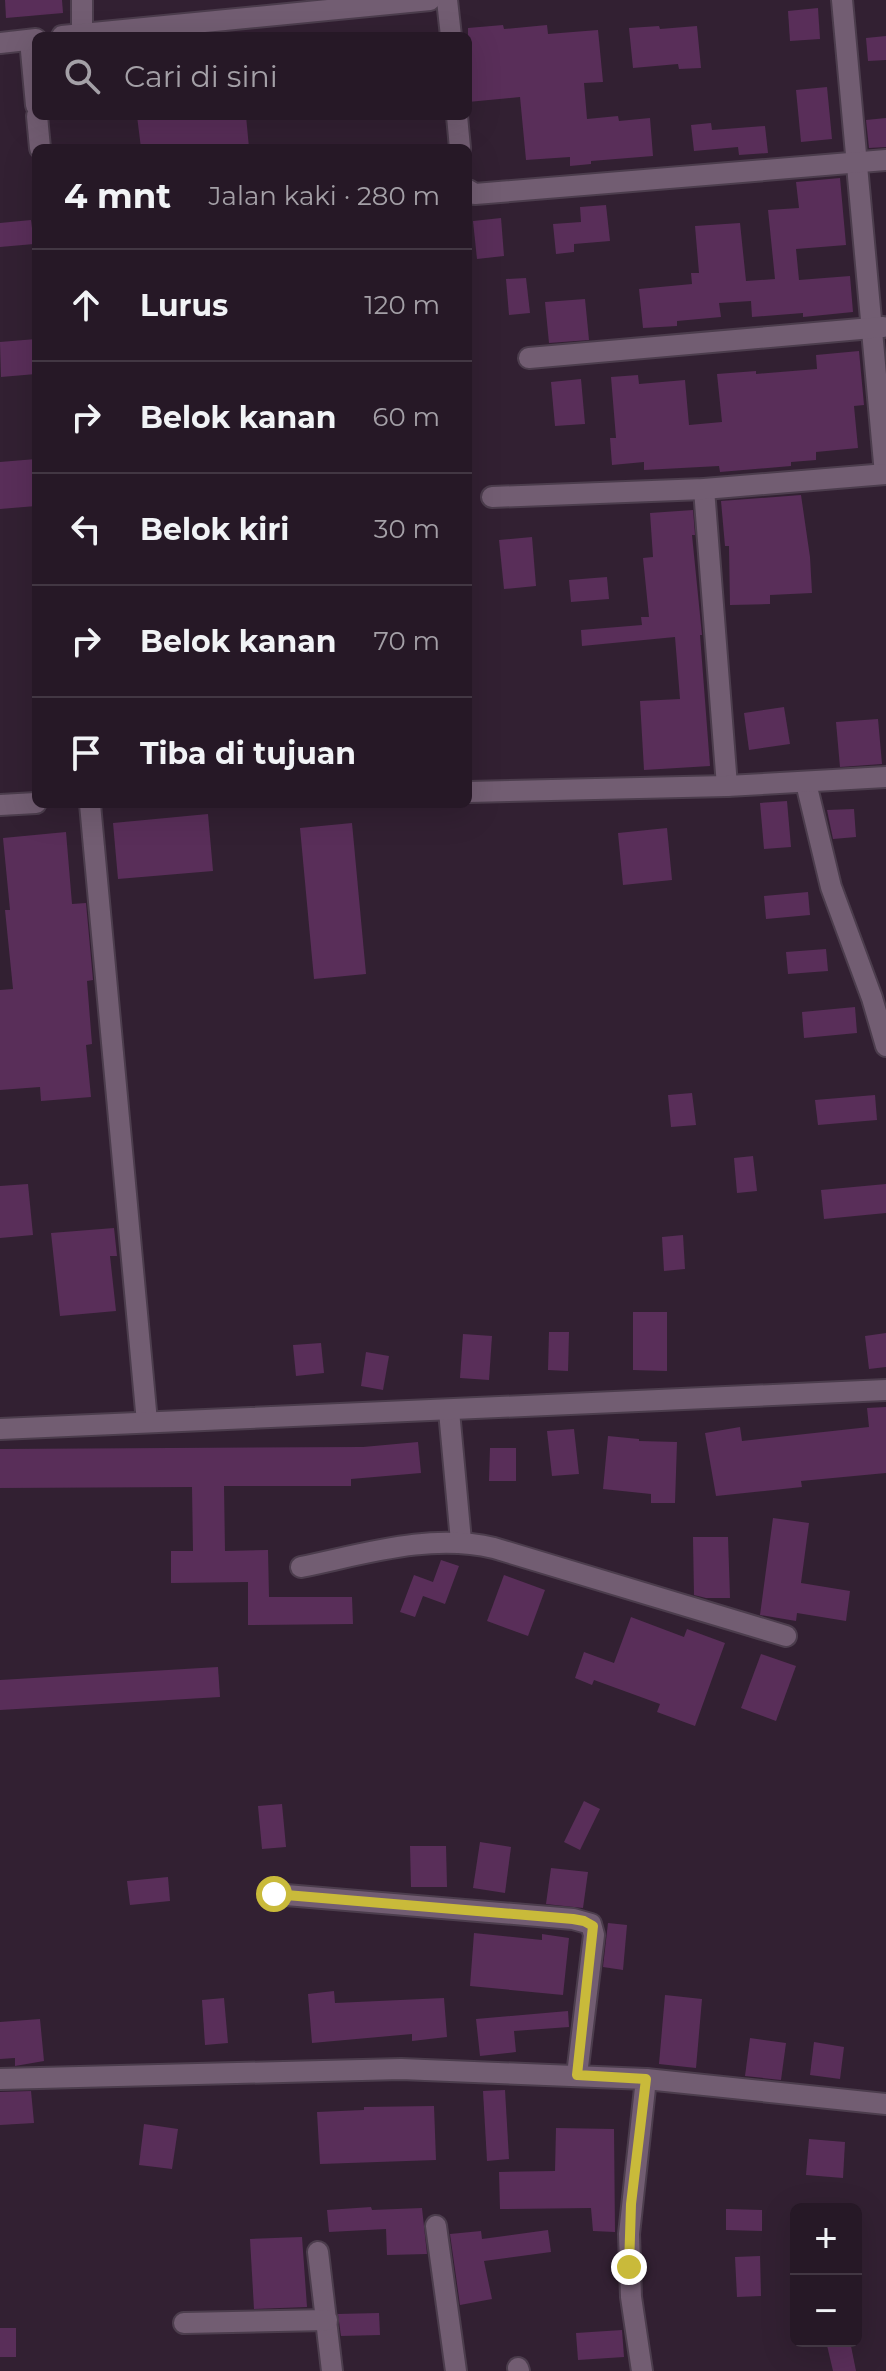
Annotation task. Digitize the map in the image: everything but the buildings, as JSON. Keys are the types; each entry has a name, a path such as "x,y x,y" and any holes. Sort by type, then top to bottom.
{"street":[{"path":"73,32 82,0"},
{"path":"103,32 430,0"},
{"path":"447,0 451,32"},
{"path":"492,497 704,489 885,474 879,327 856,163 842,0"},
{"path":"0,43 32,39"},
{"path":"37,120 40,144"},
{"path":"457,120 460,144"},
{"path":"472,192 886,160"},
{"path":"529,358 879,327"},
{"path":"704,489 727,786"},
{"path":"472,792 727,786 886,777"},
{"path":"806,783 835,899 886,1046"},
{"path":"0,805 32,803"},
{"path":"90,808 147,1422"},
{"path":"0,1429 886,1390"},
{"path":"449,1411 461,1541"},
{"path":"301,1567 422,1542 461,1541 494,1548 786,1636"},
{"path":"274,1894 573,1919 591,1924 594,1935 577,2075"},
{"path":"0,2079 355,2069 577,2075 646,2079 886,2104"},
{"path":"642,2371 631,2297 629,2234 646,2079"},
{"path":"436,2226 456,2371"},
{"path":"318,2252 332,2371"},
{"path":"184,2323 327,2320"}],"route":[{"path":"274,1894 573,1919 593,1926 577,2075 646,2079 631,2204 629,2267"}]}
